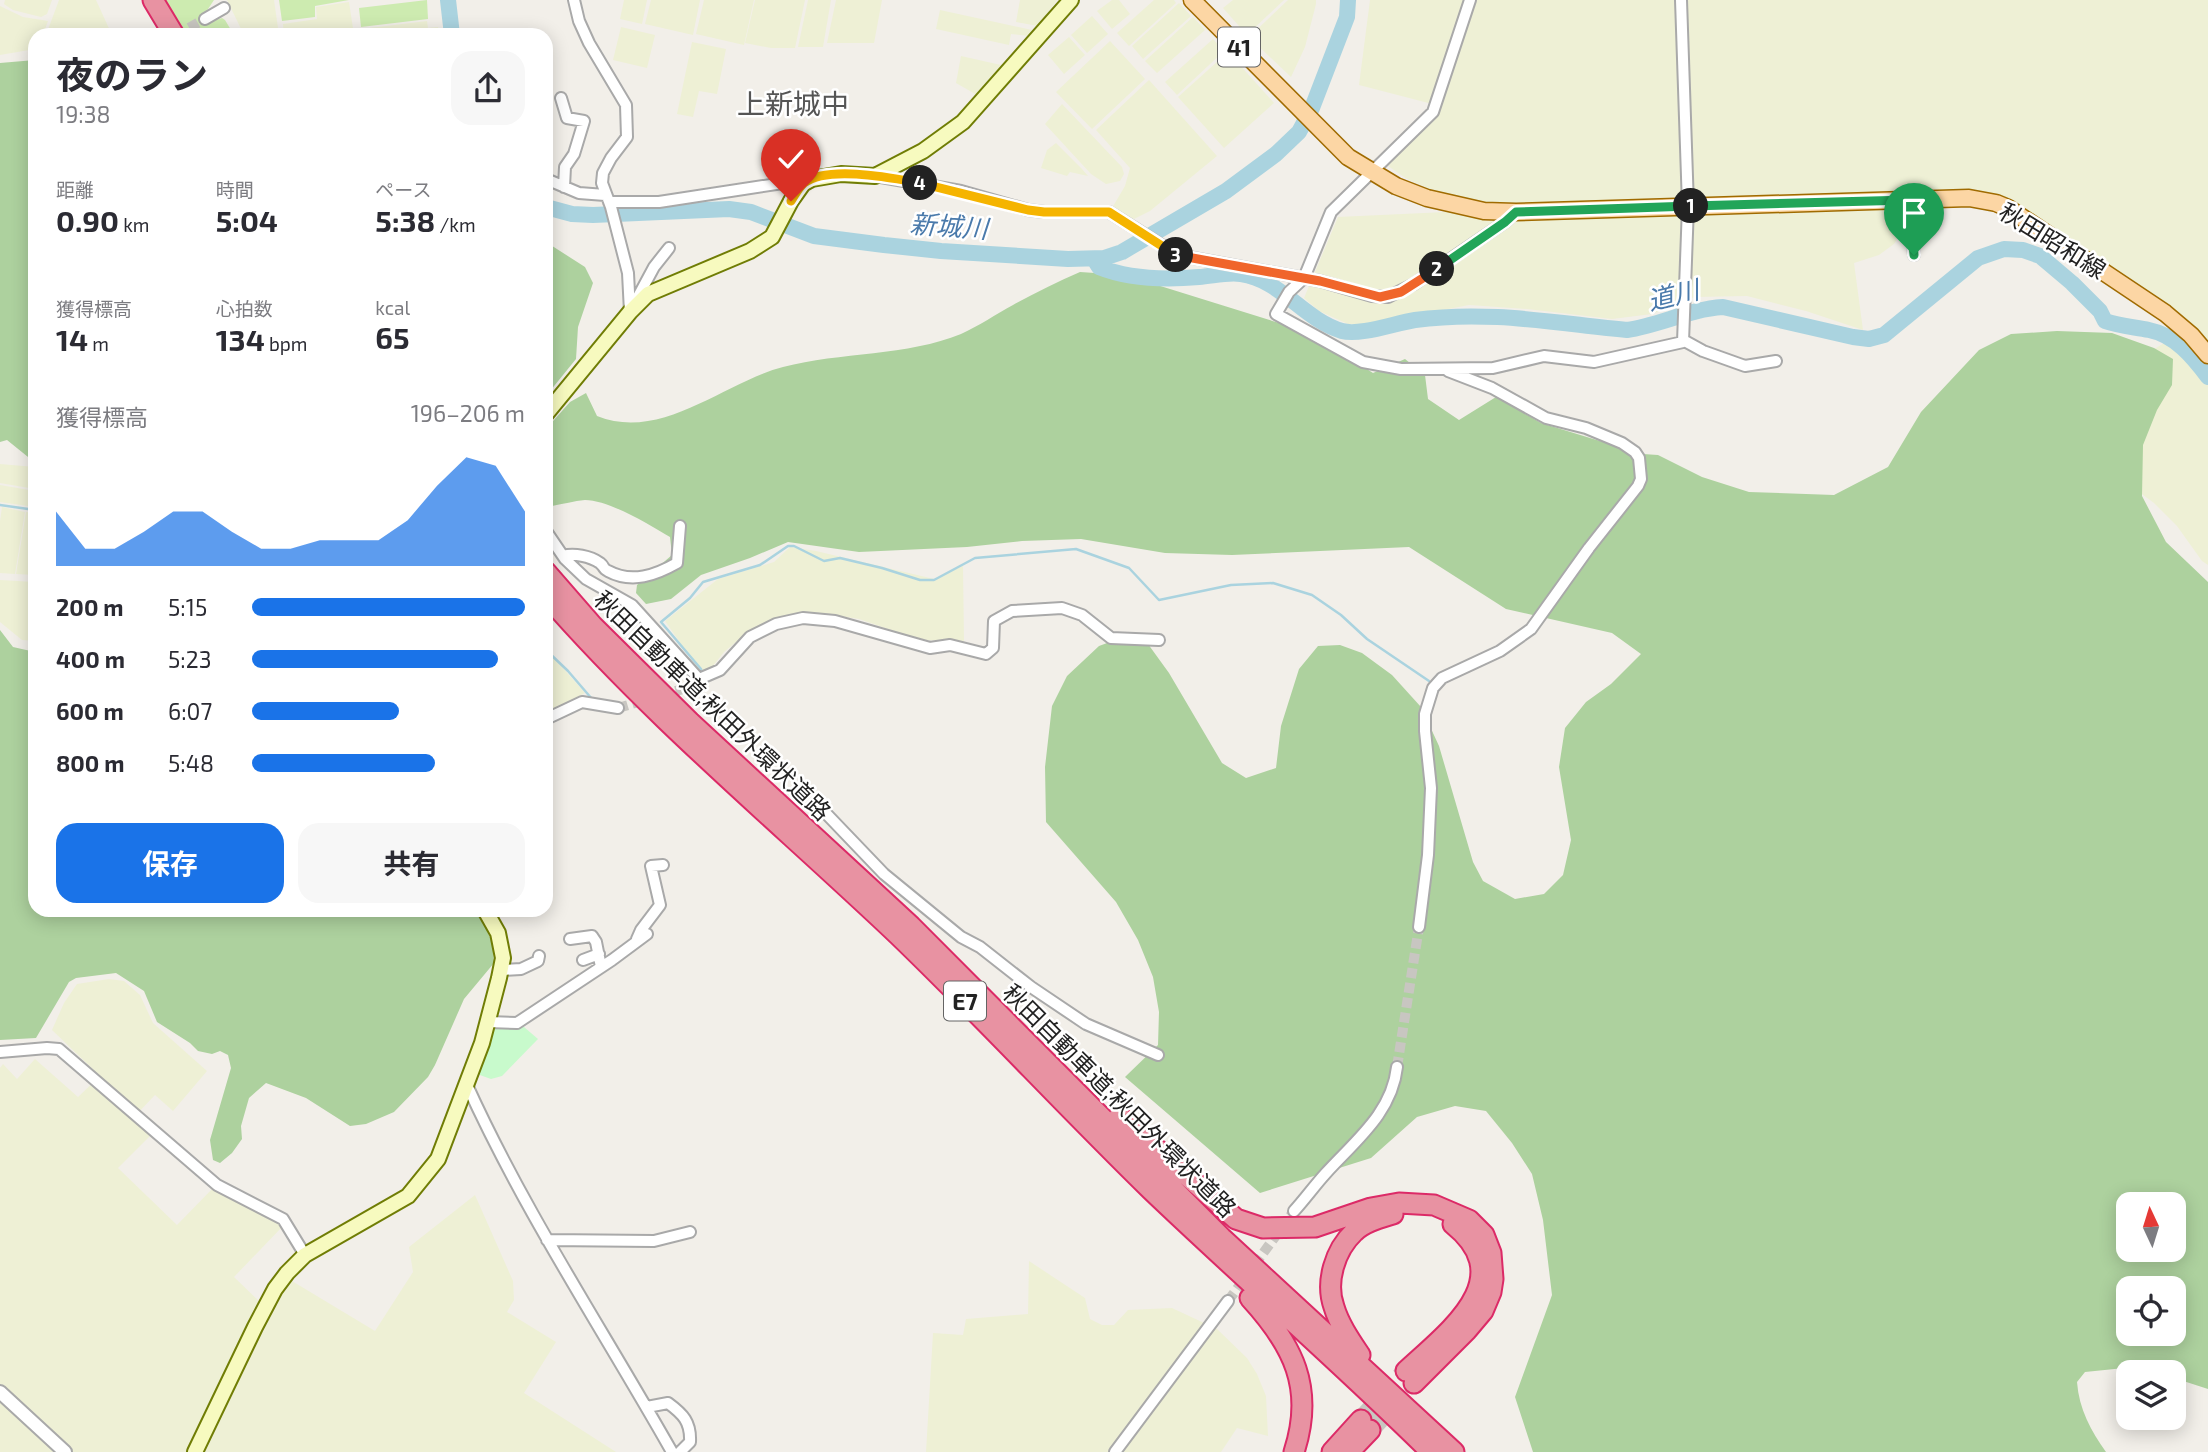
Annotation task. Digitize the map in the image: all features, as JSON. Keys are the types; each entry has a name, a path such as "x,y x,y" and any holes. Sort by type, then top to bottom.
{"highway":[{"path":"153,0 170,28"},
{"name":"秋田自動車道;秋田外環状道路","path":"553,580 593,626 690,722 911,926 1222,1238 1378,1381 1389,1401"},
{"name":"秋田自動車道;秋田外環状道路","path":"553,603 682,735 896,934 1025,1060 1213,1250 1389,1401"},
{"path":"974,988 1236,1219 1263,1228 1315,1227 1371,1208 1399,1203 1434,1205 1469,1220 1484,1235 1491,1253 1491,1292 1483,1311 1467,1330 1410,1377 1474,1300 1482,1275 1479,1256 1469,1237 1450,1222 1422,1214 1394,1214 1372,1221 1355,1231 1339,1251 1331,1276 1333,1305 1347,1336 1378,1381"},
{"path":"1142,1181 1277,1329 1293,1356 1302,1404 1299,1438 1294,1452"},
{"name":"E7","path":"1389,1401 1431,1452"},
{"name":"E7","path":"1389,1401 1454,1452"},
{"path":"1332,1452 1366,1425 1349,1452"}],"main road":[{"path":"553,406 630,312 649,294 750,251 772,237 803,184 823,176 875,176 923,151 963,122 1071,0"},
{"name":"秋田昭和線","path":"1192,0 1348,157 1396,186 1427,198 1484,211 1516,212 1969,198 1996,203 2008,208 2165,313 2191,335 2208,355"},
{"path":"195,1452 275,1289 287,1273 305,1255 408,1196 438,1159 488,1022 500,970 502,958 498,933 489,917"}],"street":[{"path":"574,0 579,21 589,43 626,105 627,137 603,173 602,183 628,273 630,312"},
{"path":"1469,0 1433,112 1331,212 1304,278 1289,292 1276,314 1363,362 1401,369 1493,368 1544,356 1594,362 1683,340"},
{"path":"1681,0 1688,206 1683,340"},
{"path":"205,19 224,8"},
{"path":"561,98 567,118 584,121 574,154 565,167 564,187"},
{"path":"875,176 961,191 1028,210 1109,212 1177,255 1304,278 1371,296 1388,297 1414,284 1516,212"},
{"path":"553,182 608,201 659,202 796,181 803,184"},
{"path":"1909,200 1914,255"},
{"path":"630,312 654,267 669,248"},
{"path":"1683,340 1703,351 1745,366 1776,361"},
{"path":"1419,927 1431,788 1425,713 1433,688 1442,678 1500,651 1531,629 1589,548 1639,486 1641,479 1639,458 1622,443 1546,418 1492,388 1442,369"},
{"path":"563,556 574,554 599,562 607,571 632,578 656,575 677,563 680,526"},
{"path":"553,541 563,556 586,579 632,605 696,683 720,670 750,637 776,624 803,618 835,621 930,648 950,645 986,654 993,648 994,621 1012,611 1062,608 1082,615 1111,638 1159,640"},
{"path":"553,716 582,702 618,709"},
{"path":"816,803 884,874 961,937 980,947 1086,1024 1158,1055"},
{"path":"636,942 641,930 660,905 651,866 663,865"},
{"path":"488,1022 516,1023 647,934"},
{"path":"570,939 592,936 601,967"},
{"path":"583,960 599,954"},
{"path":"500,970 521,969 538,961 539,956"},
{"path":"0,1052 59,1049 217,1185 283,1219 305,1255"},
{"path":"1294,1210 1388,1103 1397,1067"},
{"path":"467,1085 484,1123 547,1240 673,1452"},
{"path":"547,1240 654,1241 690,1232"},
{"path":"1115,1452 1228,1301"},
{"path":"0,1392 65,1452"},
{"path":"647,1407 668,1403 680,1412 691,1429 690,1442 680,1452"}],"green space":[{"path":"5,0 52,0 47,14 41,17 13,10 4,4"},
{"path":"59,0 96,0 109,28 49,28"},
{"path":"165,0 214,0 206,12 213,21 222,18 225,20 230,28 181,28"},
{"path":"227,0 274,0 278,28 241,28"},
{"path":"279,0 349,0 315,6 315,17 282,21"},
{"path":"427,0 428,19 361,27 359,8"},
{"path":"624,0 647,0 642,24 620,19"},
{"path":"651,0 700,0 693,35 645,24"},
{"path":"704,0 754,0 744,45 696,34"},
{"path":"755,0 805,0 795,48 771,48 745,43"},
{"path":"808,0 831,0 823,47 798,47"},
{"path":"836,0 882,0 874,43 827,43"},
{"path":"1020,0 1057,0 1038,26 1016,22"},
{"path":"1112,0 1119,0 1130,14 1112,29 1097,11"},
{"path":"1154,0 1174,0 1176,3 1129,46 1117,33"},
{"path":"1233,0 1284,0 1247,35 1223,8"},
{"path":"1288,0 1316,0 1305,47 1291,77 1249,37"},
{"path":"1370,0 2208,0 2208,565 2202,561 2177,526 2154,503 2131,486 2144,355 2171,339 2166,305 2008,201 1901,193 1903,230 1894,244 1879,255 1854,263 1863,330 1806,311 1747,296 1695,297 1652,314 1612,319 1469,305 1371,324 1348,324 1319,311 1304,298 1338,217 1445,212 1444,195 1407,179 1388,166 1402,142 1440,106 1359,85"},
{"path":"349,2 353,28 283,28 283,24 317,19 316,7"},
{"path":"1179,3 1191,16 1143,59 1132,46"},
{"path":"0,6 23,17 48,21 46,28 28,28 28,50 0,55"},
{"path":"940,10 1032,30 1029,36 1011,34 1009,45 936,29"},
{"path":"1092,16 1108,34 1087,53 1071,35"},
{"path":"1193,17 1205,30 1157,73 1145,61"},
{"path":"427,21 428,28 369,28"},
{"path":"621,27 655,35 647,68 613,60"},
{"path":"1069,37 1085,55 1064,74 1048,55"},
{"path":"1213,39 1224,51 1177,95 1165,82"},
{"path":"1110,41 1145,79 1092,129 1056,92"},
{"path":"692,42 726,49 717,94 699,91 693,117 677,114"},
{"path":"1228,52 1274,103 1224,148 1178,97"},
{"path":"961,56 1001,65 977,95 956,83"},
{"path":"28,61 28,457 7,440 0,442 0,63"},
{"path":"1149,80 1217,156 1150,211 1134,219 1112,208 1125,186 1130,168 1096,130"},
{"path":"1062,104 1122,167 1124,174 1120,181 1106,184 1091,174 1045,124"},
{"path":"1056,143 1088,176 1070,172 1067,176 1041,168 1047,150"},
{"path":"553,246 585,267 593,283 578,327 576,359 553,387"},
{"path":"1080,272 1125,275 1279,323 1340,352 1373,373 1405,359 1425,375 1428,399 1459,420 1496,397 1541,423 1613,445 1628,453 1658,455 1702,477 1749,492 1834,495 1888,467 1921,412 1979,350 2011,334 2057,331 2112,333 2154,348 2173,359 2172,385 2157,410 2143,445 2142,496 2166,542 2208,582 2208,1389 2186,1382 2186,1360 2116,1360 2116,1369 2085,1372 2077,1382 2080,1401 2091,1428 2106,1452 1533,1452 1515,1397 1552,1295 1543,1220 1532,1174 1512,1143 1486,1111 1455,1106 1417,1117 1371,1158 1260,1193 1125,1077 1158,1045 1159,1012 1153,977 1138,940 1116,902 1046,822 1045,767 1052,706 1067,676 1099,646 1126,636 1148,644 1169,673 1222,763 1246,778 1276,768 1281,726 1299,669 1318,646 1340,645 1362,653 1392,675 1421,707 1439,746 1473,862 1483,881 1515,899 1544,894 1563,875 1571,840 1559,767 1565,728 1586,702 1611,684 1641,654 1612,633 1506,609 1409,547 1232,555 1165,553 1081,539 859,552 788,542 701,575 671,599 646,604 636,593 637,585 672,555 670,537 629,514 595,501 585,500 553,506 553,421 570,402 586,393 597,416 621,422 645,421 692,407 761,374 783,367 940,341 961,334"},
{"path":"0,464 28,466 28,488 0,483"},
{"path":"0,485 28,490 28,506 0,502"},
{"path":"2,507 25,512 15,574 0,573"},
{"path":"26,512 28,512 28,575 16,574"},
{"path":"790,547 934,579 963,566 964,641 920,640 859,619 821,613 786,616 748,632 724,652 709,671 699,670 665,621 718,579 774,562"},
{"path":"0,580 28,582 28,640 22,640 0,622"},
{"path":"0,630 13,647 28,650 28,917 479,917 493,947 494,963 464,999 428,1077 394,1112 366,1124 350,1126 306,1098 266,1083 249,1098 241,1126 242,1139 220,1163 213,1160 210,1140 231,1068 228,1055 220,1051 212,1054 198,1051 157,1022 144,991 116,973 76,978 69,982 36,1038 0,1040"},
{"path":"553,657 585,693 553,709"},
{"path":"109,979 124,981 140,995 153,1023 207,1071 173,1111 155,1095 134,1117 151,1135 118,1168 177,1225 215,1186 283,1226 234,1277 261,1303 276,1280 292,1281 375,1331 413,1272 409,1247 475,1195 513,1281 514,1300 507,1312 556,1342 524,1393 616,1452 0,1452 0,1068 3,1064 17,1079 35,1059 78,1097 100,1076 52,1030 64,1003 77,984"},
{"path":"492,1027 524,1027 538,1039 502,1076 491,1079 477,1074"},
{"path":"1029,1261 1085,1298 1090,1319 1102,1325 1114,1325 1128,1310 1172,1308 1217,1329 1247,1358 1257,1374 1266,1396 1268,1436 1237,1428 1221,1452 926,1452 933,1333 963,1335 966,1319 1028,1314"}],"waterway":[{"name":"新城川","path":"448,0 451,28"},
{"name":"新城川","path":"553,209 572,214 593,215 729,209 751,212 814,236 941,251 1068,259 1104,258 1122,252 1226,191 1276,154 1299,132 1312,108 1347,17 1348,0"},
{"name":"道川","path":"1094,259 1099,267 1148,278 1225,274 1255,277 1280,291 1328,326 1349,332 1368,331 1415,320 1469,316 1627,330 1723,307 1869,339 1884,335 1978,258 2004,249 2023,250 2040,256 2072,283 2100,311 2105,321 2149,330 2167,337 2190,355 2208,377"},
{"path":"0,505 28,509"},
{"path":"702,673 661,622 690,598 703,582 760,565 788,546 794,546 824,561 840,558 920,580 934,580 975,558 1076,549 1129,568 1159,600 1231,585 1273,583 1312,595 1341,615 1367,639 1429,681"},
{"path":"553,657 592,699"}],"tunnel":[{"path":"189,28 205,19"},
{"path":"618,708 693,686"},
{"path":"1397,1067 1419,927"},
{"path":"1228,1301 1294,1211"},
{"path":"1361,1420 1406,1371"},
{"path":"1370,1430 1414,1383"}],"district":[{"name":"上新城中","path":"793,103"}],"route":[{"path":"791,201 803,184 812,179 841,174 916,182 961,191 1028,210 1109,212 1177,255 1320,281 1380,297 1388,297 1414,284 1516,212 1909,200 1914,255"}]}
